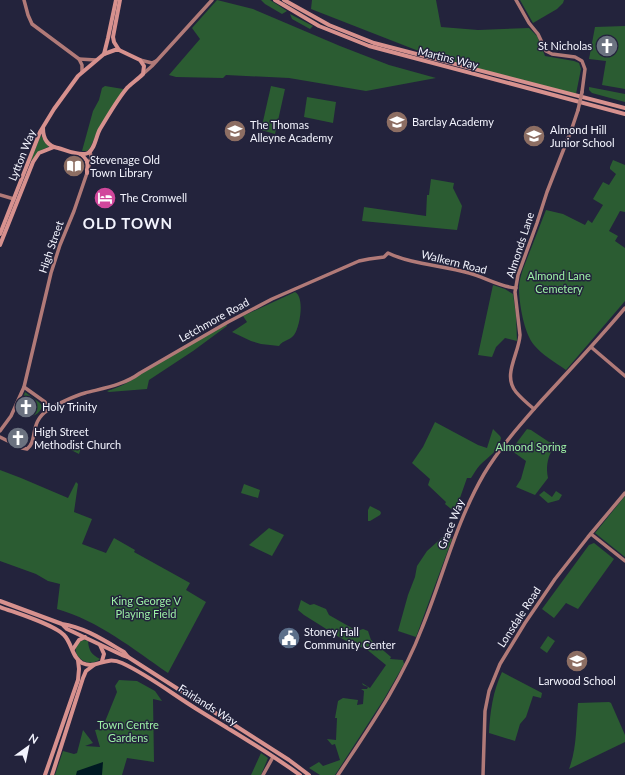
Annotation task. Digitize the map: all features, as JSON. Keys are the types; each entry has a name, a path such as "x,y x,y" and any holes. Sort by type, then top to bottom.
{"main road":[{"path":"104,54 116,0"},
{"path":"120,0 113,37 114,42 119,50 140,60 144,66 143,74"},
{"name":"Martins Way","path":"275,0 320,26 369,46 625,114"},
{"path":"284,0 329,25 374,43 625,108"},
{"name":"Lytton Way","path":"0,234 40,132 54,109 82,72 104,54 113,50 119,50"},
{"name":"High Street","path":"90,151 99,132 119,100 127,89 143,74"},
{"name":"Lytton Way","path":"43,128 44,137 47,142 54,147"},
{"path":"54,147 81,155 87,161 87,173"},
{"name":"Lytton Way","path":"0,246 33,162 39,153 54,147"},
{"path":"81,155 90,151"},
{"name":"Fairlands Way","path":"0,601 62,624 69,625 124,652 128,657 289,760 308,775"},
{"path":"0,607 59,631 65,636 78,660 78,680 45,775"},
{"name":"Fairlands Way","path":"62,624 67,629 122,656 128,657"},
{"path":"73,649 79,640 86,637"},
{"path":"52,775 83,678 86,672 94,665 102,661 103,651 99,644"},
{"path":"78,660 87,665 94,665"},
{"name":"Fairlands Way","path":"102,661 110,660 124,664 273,756 300,775"}],"street":[{"path":"24,0 32,24 79,59 82,65 82,72"},
{"path":"143,74 212,0"},
{"name":"Almonds Lane","path":"516,0 529,23 538,34 546,50 552,54 574,57 582,61 585,69 584,82 578,110 546,192 537,223 522,263 516,288 520,341 511,367 510,379 515,391 534,409"},
{"path":"79,59 96,60"},
{"path":"140,60 152,63 156,61"},
{"name":"High Street","path":"0,431 11,416 24,387 51,273 60,244 74,211 87,173 91,157 90,151"},
{"path":"0,195 14,199"},
{"name":"Walkern Road","path":"388,252 406,259 469,273 504,286 516,288"},
{"name":"Letchmore Road","path":"0,437 25,450 32,445 37,420 50,408 84,394 115,386 134,378 175,352 243,314 346,267 368,259 384,257 388,252"},
{"name":"Grace Way","path":"338,775 377,715 405,668 422,629 456,534 471,498 485,472 501,448 534,409 625,308"},
{"path":"591,347 625,376"},
{"path":"24,387 45,402 50,408"},
{"name":"Lonsdale Road","path":"483,775 485,711 489,691 496,672 537,605 590,534 625,492"},
{"path":"590,534 625,561"},
{"path":"263,775 273,756"}],"green space":[{"path":"217,0 253,9 389,65 436,78 366,91 289,78 226,75 223,78 176,77 169,75 200,39 192,28"},
{"path":"261,0 270,0 287,11 282,14"},
{"path":"312,0 436,0 441,27 478,30 529,28 537,36 545,56 579,63 581,69 576,94 444,60 445,56 416,50 311,9"},
{"path":"520,0 564,0 557,9 533,23"},
{"path":"290,14 313,26 310,29 292,19"},
{"path":"625,26 625,89 602,85 606,61 589,59 595,27"},
{"path":"105,86 124,90 99,128 90,148 87,151 82,151 93,111 99,100 102,88"},
{"path":"271,86 285,89 275,134 261,130"},
{"path":"589,87 625,94 625,102 592,93 589,90"},
{"path":"307,97 336,102 333,123 304,117"},
{"path":"41,135 49,147 41,151 30,162"},
{"name":"Almond Lane Cemetery","path":"613,160 625,165 625,212 620,211 609,231 618,236 615,241 625,248 625,301 566,370 541,352 530,340 521,309 519,288 520,278 546,210 563,214 585,225 588,220 592,223 603,205 593,199 603,182 609,185 616,174 610,169"},
{"path":"431,179 454,183 453,188 462,206 457,230 362,221 364,207 426,216 427,195 429,195"},
{"path":"493,285 505,289 513,294 516,315 517,341 505,338 496,347 492,357 478,355"},
{"path":"295,292 298,295 301,306 298,326 294,335 279,346 261,344 232,332 247,322 243,316"},
{"path":"226,324 227,326 193,351 149,380 147,389 107,391 129,382"},
{"path":"25,392 42,406 39,412 34,416 20,417 21,412 19,411"},
{"path":"435,422 478,445 487,448 493,429 501,438 496,450 479,467 471,478 467,478 455,512 445,504 446,502 428,485 430,479 412,463 423,447"},
{"name":"Almond Spring","path":"527,429 549,442 557,443 563,450 560,452 555,449 552,450 547,464 548,478 535,495 516,487 521,479 526,461 512,451 512,449"},
{"path":"68,443 82,445 79,454 67,448"},
{"name":"King George V Playing Field","path":"0,470 68,498 76,482 78,484 74,512 92,519 82,544 106,553 114,538 135,550 134,552 190,583 186,590 206,602 168,673 115,636 72,614 57,609 60,584 48,581 36,574 0,561"},
{"path":"244,484 260,490 258,498 241,493"},
{"path":"544,491 552,497 556,491 562,495 559,500 548,503 539,495"},
{"path":"625,496 625,557 595,533"},
{"path":"370,506 381,513 368,521 368,510"},
{"path":"269,528 284,535 272,556 249,545"},
{"path":"446,534 452,539 416,637 398,631 417,566 427,551"},
{"path":"594,543 614,559 578,609 566,603 554,618 542,609 589,545"},
{"path":"301,600 310,605 314,604 326,609 329,615 357,631 363,629 368,631 371,640 391,657 390,659 403,660 404,664 384,699 335,775 320,775 309,768 319,762 323,766 340,760 335,744 332,745 327,739 336,740 337,718 335,718 338,701 343,698 358,700 357,705 363,704 364,691 361,689 367,689 368,687 362,683 370,688 386,665 365,648 356,646 339,637 304,615 298,610"},
{"path":"548,636 555,641 547,653 540,648"},
{"path":"84,640 88,641 91,652 100,659 94,662 88,662 78,657 76,647 78,643"},
{"path":"502,672 542,693 541,698 533,696 526,717 520,724 515,741 489,733 492,702"},
{"name":"Town Centre Gardens","path":"119,680 137,681 155,691 162,701 153,699 154,762 127,758 122,775 55,775 63,751 74,754 77,753 83,730 93,743 85,746 100,747 95,730 102,729 117,692 115,686"},
{"path":"578,703 611,703 625,735 625,742 569,769 575,745"},
{"path":"261,753 268,758 261,775 251,775"}],"water":[{"path":"103,762 102,775 76,775 77,771"}],"place":[{"name":"St Nicholas","path":"607,46"},
{"name":"Barclay Academy","path":"397,122"},
{"name":"The Thomas Alleyne Academy","path":"235,131"},
{"name":"Almond Hill Junior School","path":"534,136"},
{"name":"Stevenage Old Town Library","path":"74,166"},
{"name":"The Cromwell","path":"105,198"},
{"name":"Holy Trinity","path":"26,407"},
{"name":"High Street Methodist Church","path":"18,438"},
{"name":"Stoney Hall Community Center","path":"289,638"},
{"name":"Larwood School","path":"577,661"}],"district":[{"name":"OLD TOWN","path":"128,224"}]}
